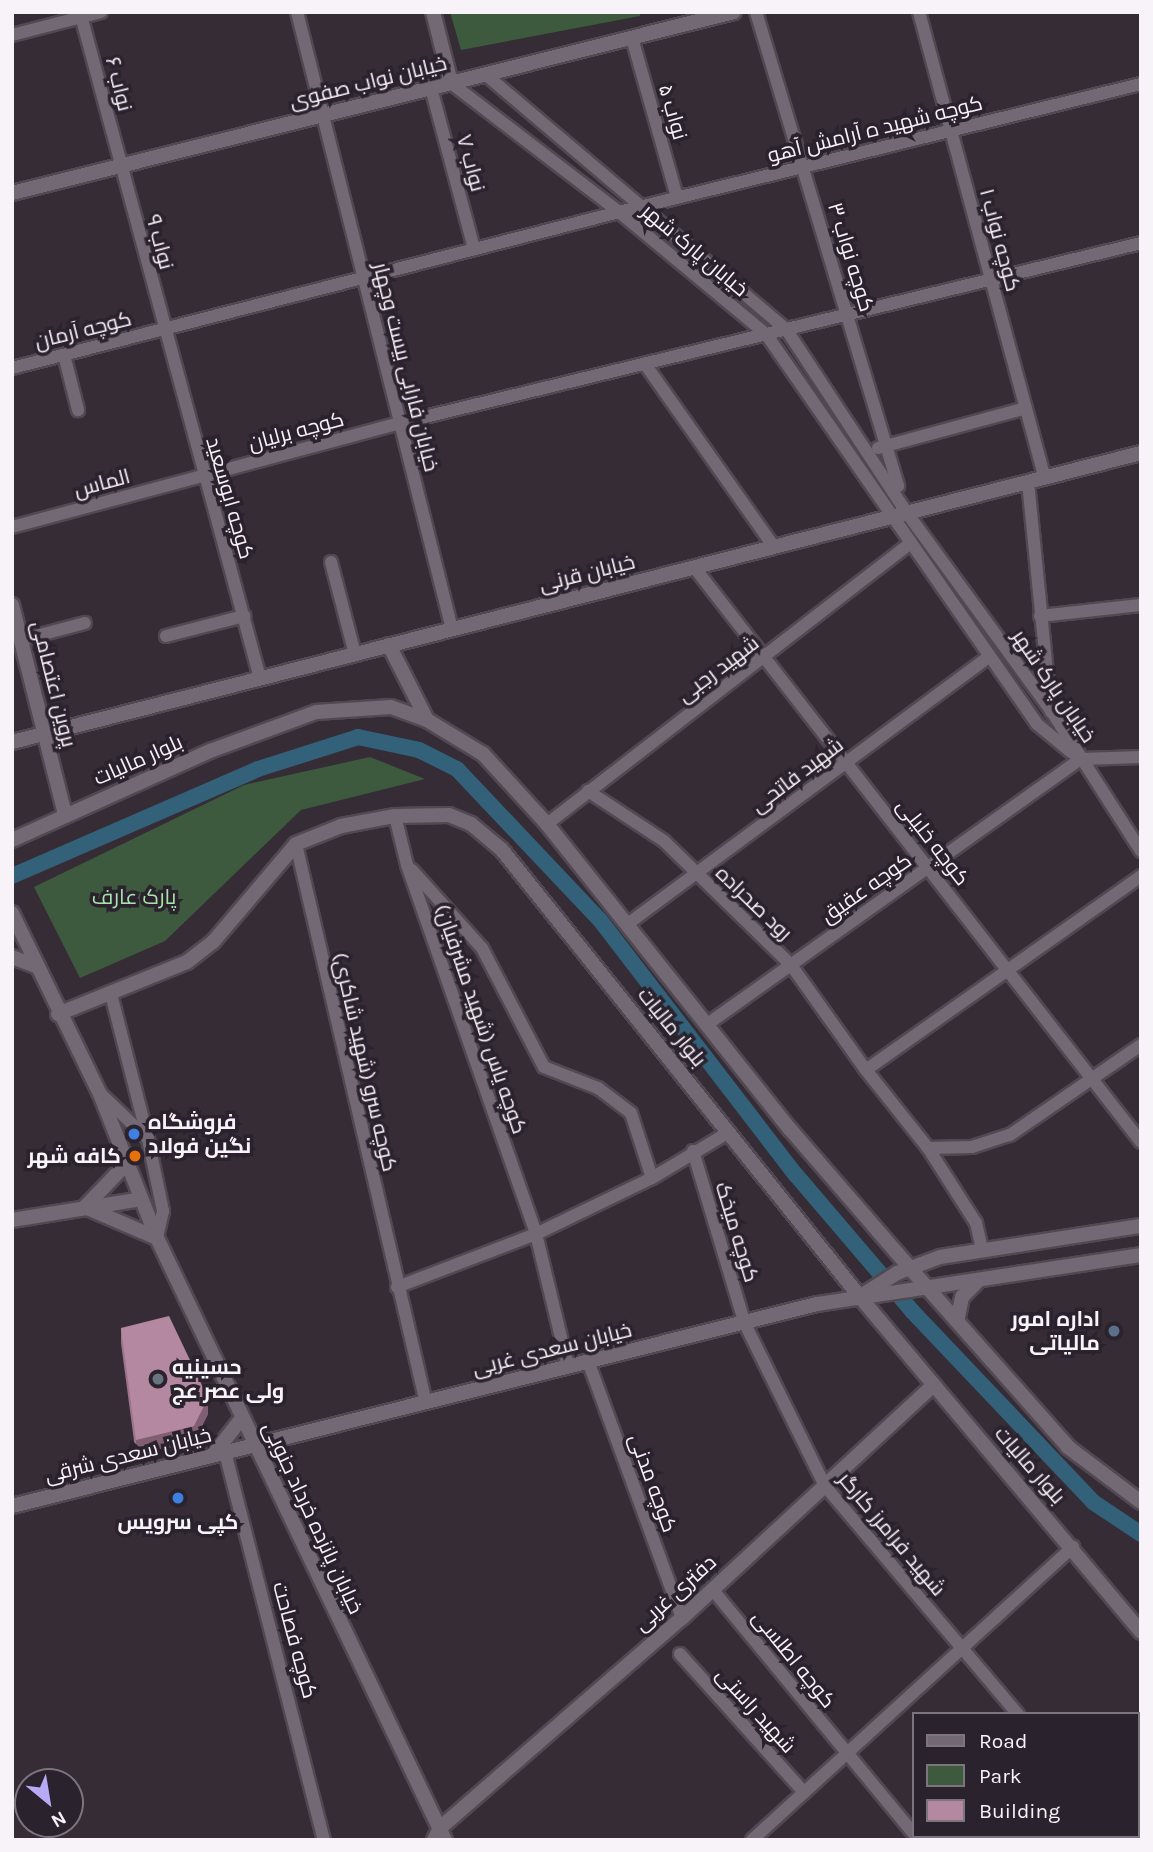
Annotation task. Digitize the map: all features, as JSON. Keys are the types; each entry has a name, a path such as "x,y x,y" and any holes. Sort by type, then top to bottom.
{"street":[{"path":"12,35 101,12"},
{"name":"خیابان فارابی بیست وچهار","path":"297,12 452,629"},
{"path":"433,12 451,83"},
{"name":"خیابان نواب صفوی","path":"12,192 734,12"},
{"name":"کوچه نواب ۳","path":"756,12 849,314 900,515"},
{"name":"کوچه نواب ۱","path":"919,12 1045,478"},
{"name":"نواب ۶","path":"81,15 120,166"},
{"name":"نواب ۵","path":"632,38 677,197"},
{"name":"خیابان پارک شهر","path":"485,74 638,207 786,330 869,450 911,543 988,657 1037,724 1081,760"},
{"name":"خیابان پارک شهر","path":"451,83 619,212 766,334 900,515 1052,712 1081,760"},
{"name":"کوچه شهید ه آرامش آهو","path":"363,278 677,197 1141,84"},
{"name":"نواب ۷","path":"430,88 474,249"},
{"name":"نواب ۹","path":"120,166 164,329"},
{"name":"کوچه برلیان","path":"202,476 400,423 1141,243"},
{"name":"کوچه آرمان","path":"12,368 363,278"},
{"name":"کوچه ابوسعید","path":"164,329 202,476 260,678"},
{"path":"64,355 79,410"},
{"path":"645,364 774,547"},
{"path":"869,450 1026,408"},
{"name":"خیابان قرنی","path":"12,742 1141,453"},
{"name":"الماس","path":"12,527 202,476"},
{"path":"1028,482 1052,712"},
{"name":"شهید رجبی","path":"547,824 911,543"},
{"path":"331,562 355,654"},
{"name":"کوچه خلیلی","path":"694,567 1141,1142"},
{"name":"پروین اعتصامی","path":"12,605 65,814"},
{"path":"1040,616 1140,605"},
{"path":"166,636 244,616"},
{"path":"21,640 85,623"},
{"path":"389,645 427,720"},
{"name":"شهید فاتحی","path":"629,923 988,657"},
{"name":"بلوار مالیات","path":"12,840 209,751 316,712 391,707 427,720 484,754 547,824 709,1023 903,1270 929,1290 1068,1447 1141,1502"},
{"path":"1081,760 1141,757"},
{"path":"1081,760 1141,851"},
{"name":"کوچه عقیق","path":"709,1023 1081,760"},
{"name":"رود صحراده","path":"588,791 664,841 791,965 866,1070 928,1148 976,1223 982,1249"},
{"name":"بلوار مالیات","path":"58,1014 187,962 213,942 296,844 341,826 395,816 449,816 471,824 502,850 860,1297 1073,1547 1141,1632"},
{"name":"کوچه یاس (شهید مشرفیان)","path":"395,816 407,865 536,1234 568,1366"},
{"name":"کوچه سرو (شهید شاکری)","path":"296,844 426,1403"},
{"path":"407,865 482,948 544,1067 598,1088 631,1113 652,1178"},
{"path":"866,1070 1141,876"},
{"name":"خیابان پانزده خرداد جنوبی","path":"12,913 58,1014 100,1094 157,1238 440,1836"},
{"path":"12,957 37,967"},
{"path":"85,1208 157,1238 163,1211 148,1139 111,994"},
{"path":"928,1148 972,1147 1010,1135 1141,1045"},
{"path":"100,1094 148,1139"},
{"path":"397,1287 536,1234 652,1178 693,1151 729,1132"},
{"name":"کوچه میخک","path":"693,1151 745,1324"},
{"path":"85,1208 128,1162"},
{"path":"12,1220 141,1199"},
{"path":"882,1290 903,1270 982,1249 1141,1226"},
{"path":"860,1297 882,1290 929,1290 1141,1255"},
{"path":"957,1321 962,1297 976,1283"},
{"name":"خیابان سعدی غربی","path":"254,1443 860,1297"},
{"name":"شهید فرامرز کارگر","path":"745,1324 825,1486 1016,1712"},
{"name":"کوچه مدنی","path":"588,1362 682,1618"},
{"name":"دفتری غربی","path":"440,1836 682,1618 934,1385"},
{"path":"219,1453 242,1418"},
{"name":"خیابان سعدی شرقی","path":"12,1506 254,1443"},
{"name":"کوچه فصاحت","path":"219,1453 324,1840"},
{"path":"752,1840 1073,1547"},
{"name":"کوچه اطلسی","path":"712,1589 845,1754 912,1831"},
{"name":"شهید راستی","path":"680,1654 804,1792"}],"green space":[{"path":"450,12 640,12 640,16 461,50"},
{"name":"پارک عارف","path":"370,757 425,779 301,810 165,941 80,978 34,887 244,785"}],"building":[{"name":"حسینیه ولی عصر عج","path":"169,1316 208,1398 194,1426 136,1440 121,1328"}],"waterway":[{"path":"12,876 258,769 358,737 419,750 457,769 600,920 796,1175 912,1311 1093,1502 1141,1534"}],"place":[{"name":"فروشگاه نگین فولاد","path":"134,1134"},
{"name":"کافه شهر","path":"135,1156"},
{"name":"اداره امور مالیاتی","path":"1114,1331"},
{"name":"حسینیه ولی عصر عج","path":"158,1379"},
{"name":"کپی سرویس","path":"178,1498"}]}
